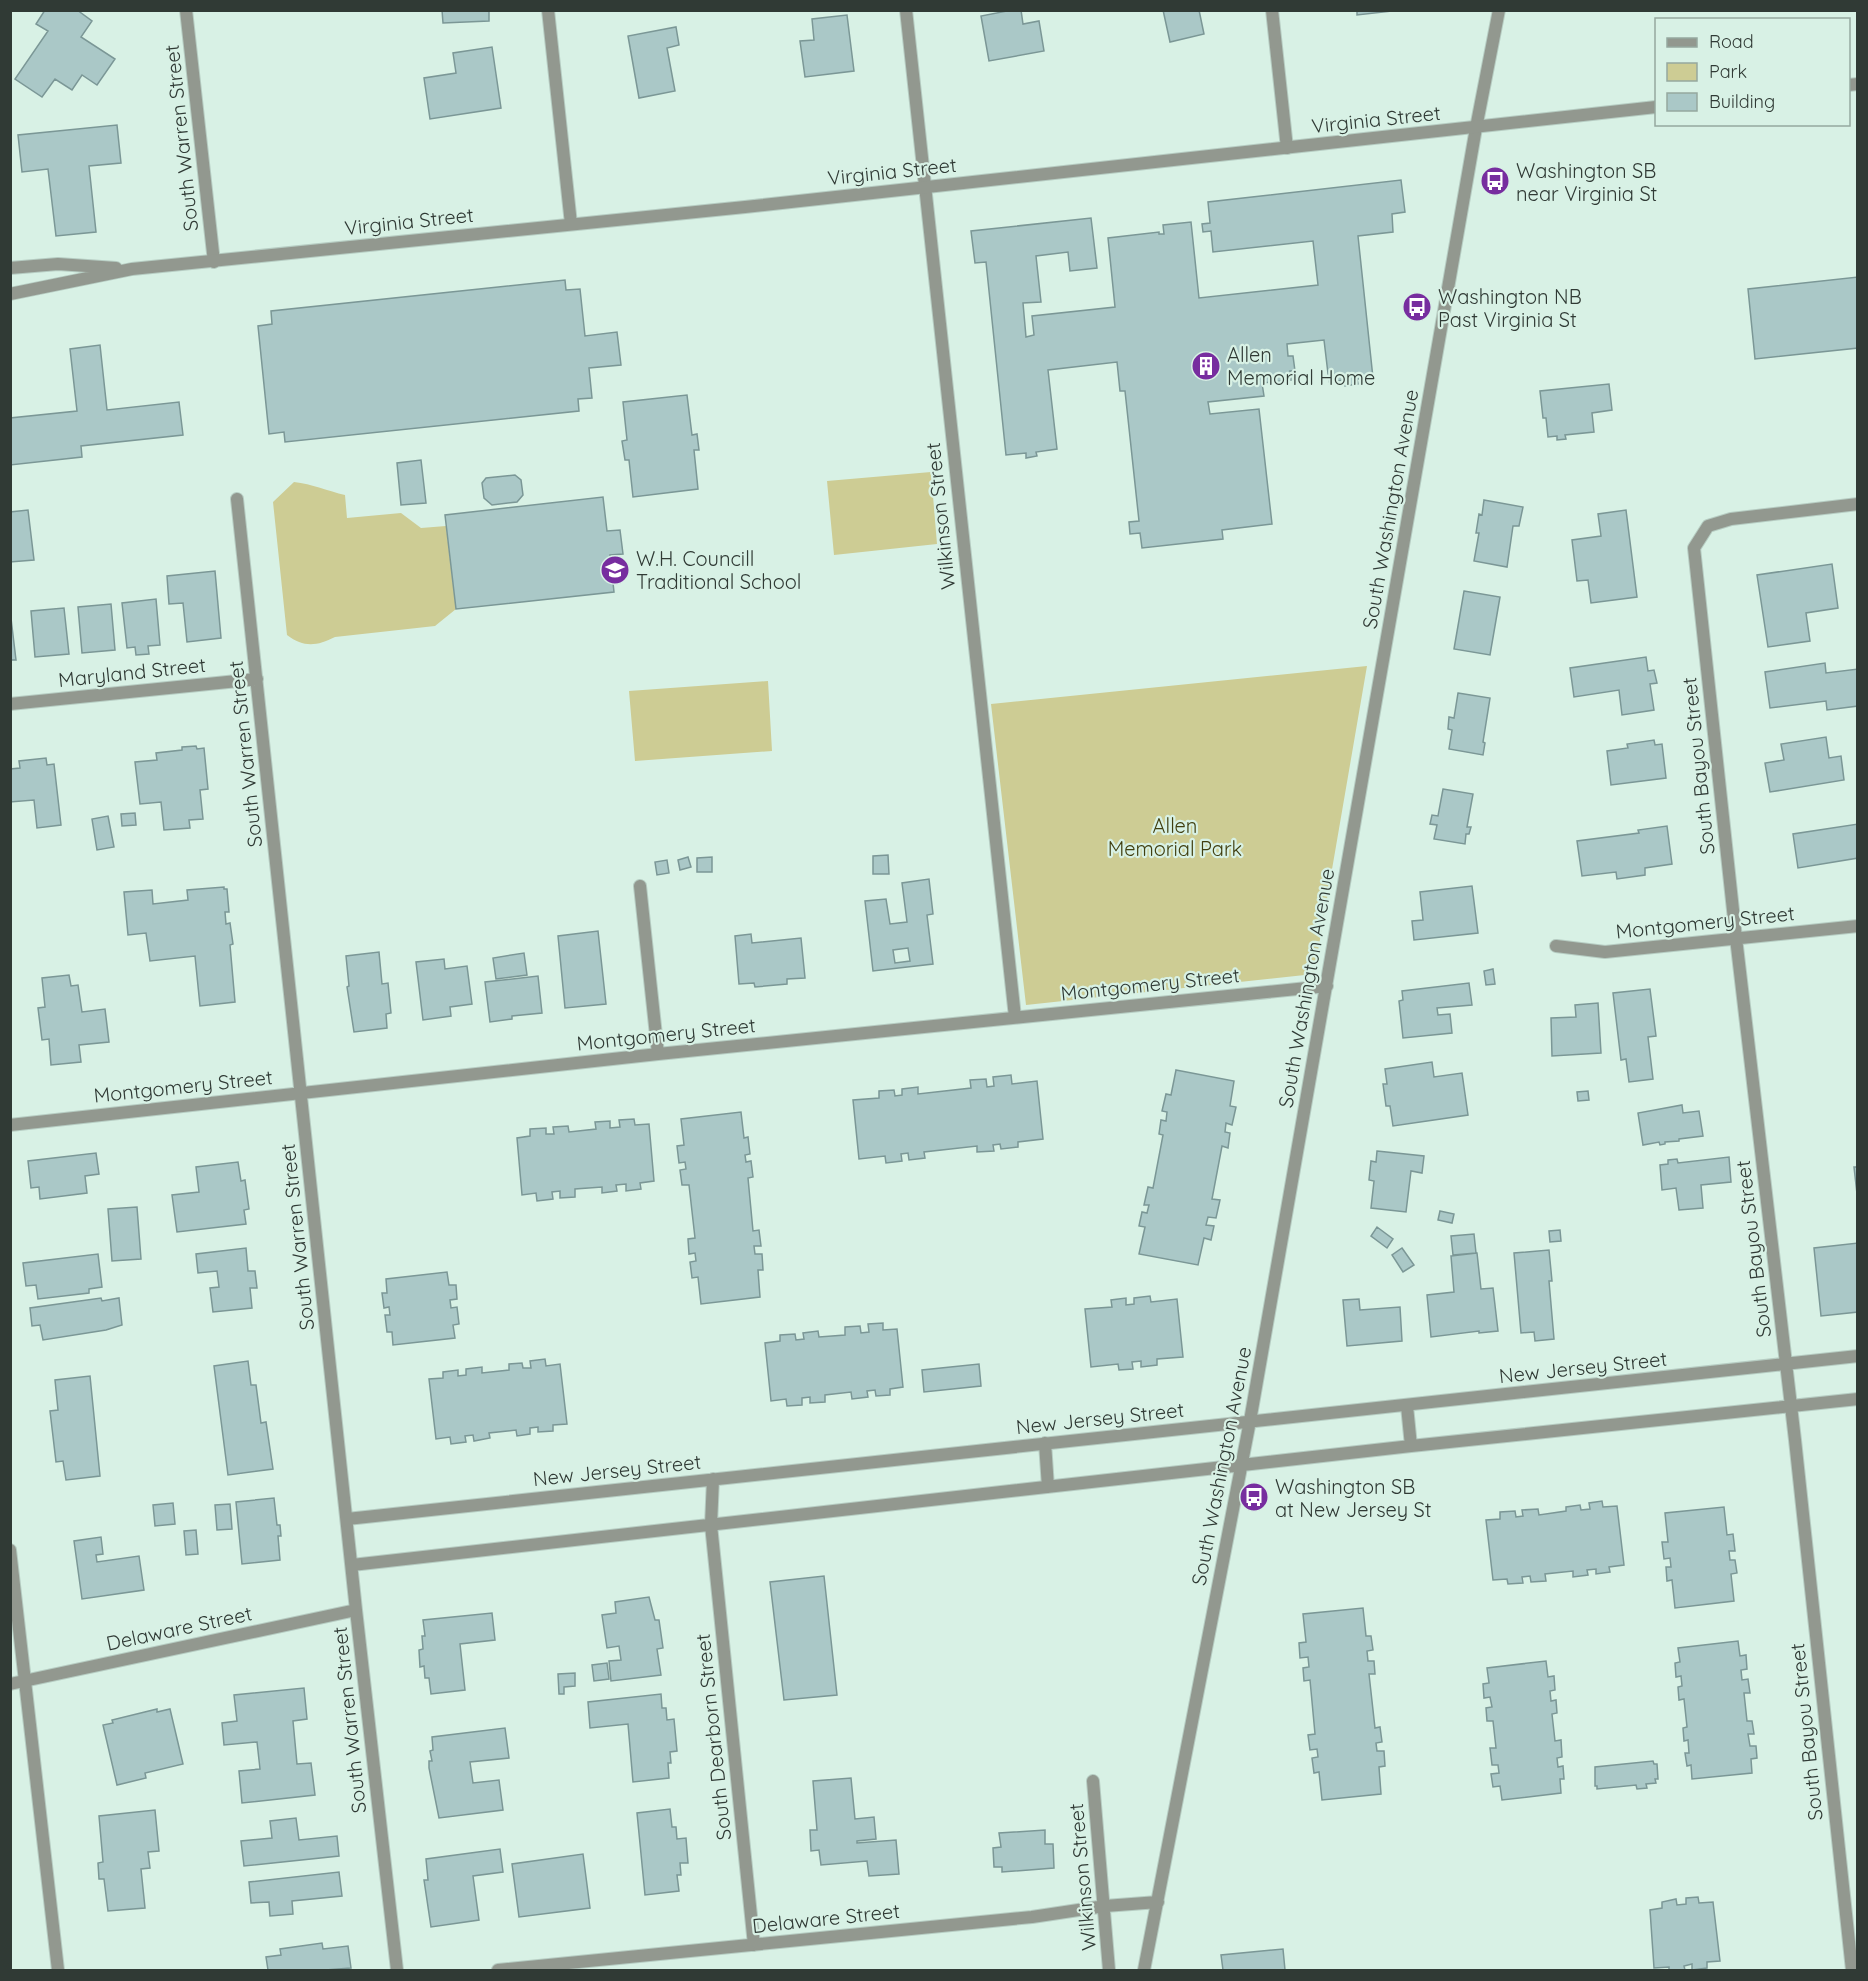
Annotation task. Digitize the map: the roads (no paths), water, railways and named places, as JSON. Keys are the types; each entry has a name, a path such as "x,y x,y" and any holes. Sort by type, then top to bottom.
{"street":[{"name":"South Warren Street","path":"186,10 214,262"},
{"path":"548,10 571,224"},
{"name":"Wilkinson Street","path":"906,10 1015,1017"},
{"path":"1272,10 1287,148"},
{"name":"South Washington Avenue","path":"1144,1971 1251,1421 1476,128 1499,10"},
{"name":"Virginia Street","path":"10,294 132,269 925,187 1655,107"},
{"name":"Virginia Street","path":"10,268 58,264 132,269"},
{"name":"South Warren Street","path":"237,499 397,1971"},
{"name":"South Bayou Street","path":"1852,1971 1791,1407 1736,938 1695,548 1708,526 1731,519 1857,504"},
{"name":"Maryland Street","path":"10,704 257,679"},
{"path":"640,886 658,1054"},
{"name":"Montgomery Street","path":"1556,946 1605,952 1857,926"},
{"name":"Montgomery Street","path":"10,1125 658,1054 1327,986"},
{"name":"New Jersey Street","path":"347,1519 1857,1356"},
{"path":"352,1565 1411,1446 1857,1399"},
{"path":"1407,1406 1411,1446"},
{"path":"1045,1443 1048,1487"},
{"name":"South Dearborn Street","path":"713,1479 711,1525 754,1945"},
{"path":"10,1550 57,1971"},
{"name":"Delaware Street","path":"10,1684 356,1610"},
{"name":"Wilkinson Street","path":"1093,1781 1109,1971"},
{"name":"Delaware Street","path":"498,1971 1032,1917 1105,1906 1158,1902"}],"place":[{"name":"Washington SB near Virginia St","path":"1495,181"},
{"name":"Washington NB Past Virginia St","path":"1417,307"},
{"name":"Allen Memorial Home","path":"1206,366"},
{"name":"W.H. Councill Traditional School","path":"615,570"},
{"name":"Washington SB at New Jersey St","path":"1254,1497"}],"park label":[{"name":"Allen Memorial Park","path":"1175,836"}]}
